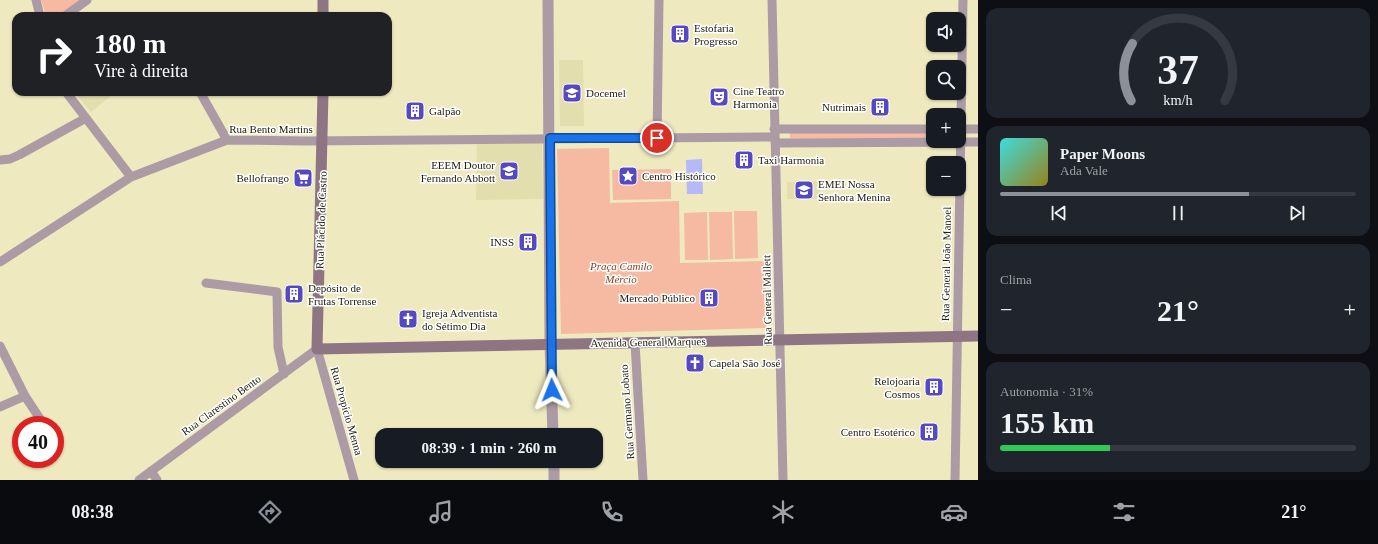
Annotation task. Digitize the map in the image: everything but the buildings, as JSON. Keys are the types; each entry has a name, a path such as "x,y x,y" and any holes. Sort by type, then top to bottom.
{"main road":[{"path":"323,0 323,12"},
{"name":"Rua Plácido de Castro","path":"317,349 323,96"},
{"name":"Avenida General Marques","path":"317,349 978,336"}],"street":[{"path":"36,0 39,12"},
{"path":"71,12 88,0"},
{"path":"548,0 550,344 553,428"},
{"path":"657,138 659,0"},
{"name":"Rua General Mallett","path":"772,0 783,480"},
{"name":"Rua General João Manoel","path":"961,108 964,0"},
{"path":"69,96 131,177"},
{"path":"202,96 228,140"},
{"path":"0,160 10,159 19,155 86,118"},
{"path":"775,136 926,129"},
{"path":"966,129 978,129"},
{"path":"775,136 926,141"},
{"name":"Rua Bento Martins","path":"0,262 131,177 228,140 323,141 775,136"},
{"path":"966,142 978,142"},
{"name":"Rua General João Manoel","path":"955,480 961,148"},
{"path":"206,283 277,292 278,347 284,374"},
{"name":"Rua Germano Lobato","path":"635,343 643,480"},
{"path":"0,346 26,396 38,416"},
{"name":"Rua Clarestino Bento","path":"139,480 317,349"},
{"name":"Rua Propício Menna","path":"317,349 354,480"},
{"path":"0,407 26,396"},
{"path":"554,468 554,480"},
{"path":"151,471 157,480"}],"shaded area":[{"name":"Docemel","path":"559,60 583,60 584,126 560,126"},
{"path":"77,96 111,96 91,112"},
{"name":"EEEM Doutor Fernando Abbott","path":"542,141 543,199 476,200 477,143"},
{"name":"EMEI Nossa Senhora Menina","path":"820,181 820,199 787,199 787,182"}],"green space":[{"path":"41,0 81,0 63,12 45,12"},
{"path":"790,133 926,133 926,138 790,138"},
{"name":"Praça Camilo Mércio","path":"609,148 610,203 679,201 680,263 765,261 766,328 561,334 557,149"},
{"path":"671,169 671,199 613,200 612,170"},
{"path":"734,211 757,211 758,258 735,259"},
{"path":"707,212 708,260 685,260 684,213"},
{"path":"709,212 732,212 733,259 710,260"}],"water":[{"path":"702,159 703,194 687,194 686,160"}],"place":[{"name":"Estofaria Progresso","path":"680,34"},
{"name":"Docemel","path":"572,93"},
{"name":"Cine Teatro Harmonia","path":"719,97"},
{"name":"Nutrimais","path":"880,107"},
{"name":"Galpão","path":"415,111"},
{"name":"Taxi Harmonia","path":"744,160"},
{"name":"EEEM Doutor Fernando Abbott","path":"509,171"},
{"name":"Centro Histórico","path":"628,176"},
{"name":"Bellofrango","path":"303,178"},
{"name":"EMEI Nossa Senhora Menina","path":"804,190"},
{"name":"INSS","path":"528,242"},
{"name":"Depósito de Frutas Torrense","path":"294,294"},
{"name":"Mercado Público","path":"709,298"},
{"name":"Igreja Adventista do Sétimo Dia","path":"408,319"},
{"name":"Capela São José","path":"695,363"},
{"name":"Relojoaria Cosmos","path":"934,387"},
{"name":"Centro Esotérico","path":"929,432"}],"route":[{"path":"552,390 550,344 550,138 657,138"}]}
